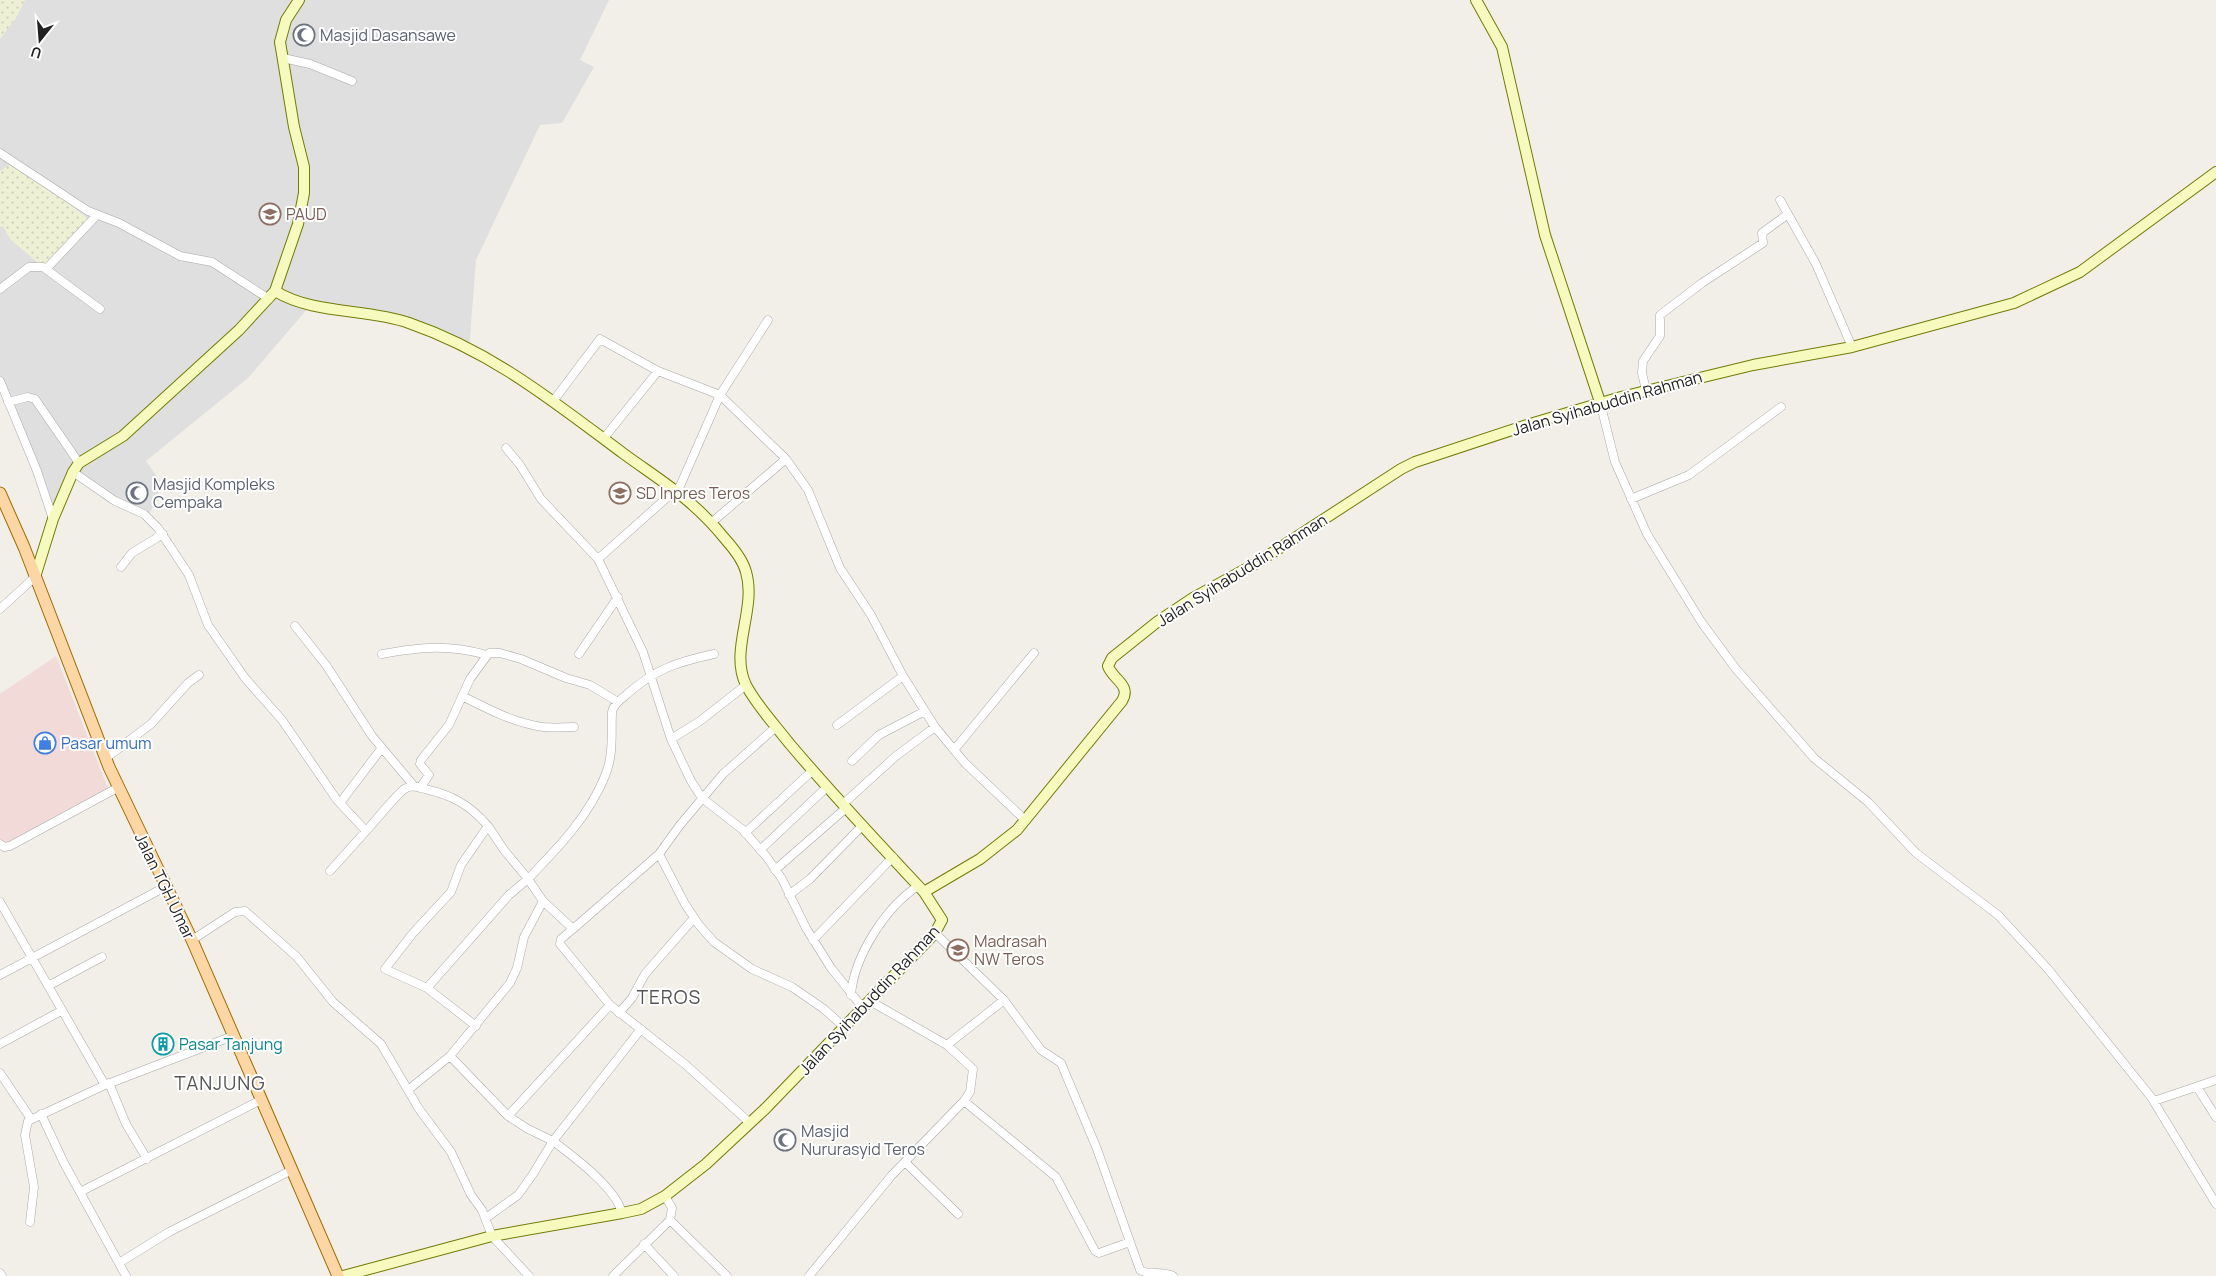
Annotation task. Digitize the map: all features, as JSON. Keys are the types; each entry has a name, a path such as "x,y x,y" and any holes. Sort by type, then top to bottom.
{"main road":[{"name":"Jalan TGH Umar","path":"0,492 106,758 165,887 192,940 232,1036 338,1276"}],"street":[{"path":"0,610 35,577 53,519 76,467 123,436 239,330 272,295 298,224 305,178 280,42 282,28 300,0"},
{"path":"1476,0 1502,46 1545,235 1600,402 1615,462 1630,500 1663,562 1698,616 1763,703 1814,758 1868,802 1916,853 1998,915 2048,969 2154,1101 2216,1204"},
{"path":"283,58 310,64 352,80"},
{"path":"0,153 75,203 97,215 119,223 180,256 212,262 272,295 376,314 426,329 496,364 554,400 677,490 711,523 740,558 746,572 747,609 740,664 746,685 776,727 812,770 921,889 898,901 879,927 856,966 851,994"},
{"name":"Jalan Syihabuddin Rahman","path":"343,1276 492,1236 641,1209 665,1196 706,1164 750,1123 935,934 942,920 921,889 980,858 1008,838 1025,820 1125,696 1124,686 1109,670 1109,662 1157,622 1193,598 1255,564 1401,469 1600,402 1753,365 1852,347 2005,305 2064,281 2094,263 2216,172"},
{"path":"1780,200 1816,264 1852,347"},
{"path":"1646,390 1642,372 1644,361 1660,336 1660,315 1702,283 1763,243 1762,234 1788,214"},
{"path":"47,268 97,215"},
{"path":"0,289 29,267 47,268 100,309"},
{"path":"598,560 682,484 720,395 768,320"},
{"path":"554,400 600,339 658,371 720,395 786,459 808,490 840,568 871,616 903,676 935,727 954,750 1025,820"},
{"path":"604,438 658,371"},
{"path":"0,381 37,471 53,519"},
{"path":"8,402 28,397 35,399 76,467 115,501 149,518 163,534 189,575 208,625 245,678 282,720 340,803 366,831"},
{"path":"1630,500 1689,475 1781,407"},
{"path":"506,448 520,465 540,500 598,560 618,597 651,674 681,763 702,798 745,833 760,850 775,870 813,940 851,994 866,1004 947,1045 973,1069 970,1092 964,1101 905,1162 809,1276"},
{"path":"711,523 786,459"},
{"path":"121,567 132,553 163,534"},
{"path":"579,654 618,597"},
{"path":"295,626 326,665 381,748 417,787"},
{"path":"382,654 442,646 487,655"},
{"path":"417,787 429,775 420,764 420,760 448,725 470,679 487,655 492,652 521,659 566,678 590,685 618,702"},
{"path":"954,750 1034,653"},
{"path":"426,988 577,824 602,785 612,756 612,712 618,702 651,674 680,661 714,654"},
{"path":"106,758 151,724 188,683 199,675"},
{"path":"837,725 903,676"},
{"path":"672,740 746,685"},
{"path":"462,696 495,713 534,725 574,727"},
{"path":"852,761 879,735 925,711"},
{"path":"750,1123 710,1086 610,1005 560,944 561,939 659,854 723,774 776,727"},
{"path":"775,870 896,756 935,727"},
{"path":"340,803 381,748"},
{"path":"745,833 812,770"},
{"path":"0,844 4,847 10,846 119,787"},
{"path":"330,871 403,790 417,787 456,798 476,812 544,901 573,929"},
{"path":"760,850 827,787"},
{"path":"789,895 815,873 863,825"},
{"path":"476,1026 426,988 386,970 385,967 452,892 461,865 488,826"},
{"path":"659,854 694,918 714,942 742,963 792,987 824,1009 844,1027"},
{"path":"813,940 893,857"},
{"path":"0,975 165,887"},
{"path":"408,1090 450,1056 510,983 517,968 524,937 544,901"},
{"path":"0,902 61,1011 107,1084 126,1124 147,1159"},
{"path":"192,940 235,912 245,911 303,964 333,1002 381,1044 427,1121 447,1145 471,1195 486,1218 492,1236 529,1276"},
{"path":"619,1013 632,998 644,974 694,918"},
{"path":"935,934 1004,1000 1040,1050 1061,1063 1097,1149 1143,1273 1164,1273 1173,1276"},
{"path":"48,986 102,957"},
{"path":"947,1045 1004,1000"},
{"path":"508,1116 610,1005"},
{"path":"0,1044 61,1011"},
{"path":"486,1218 518,1195 534,1174 553,1141 641,1030"},
{"path":"30,1222 34,1187 25,1135 26,1126 30,1119 107,1084 232,1036"},
{"path":"450,1056 508,1116 553,1141 594,1175 619,1203 622,1213"},
{"path":"0,1074 30,1119"},
{"path":"2154,1101 2216,1080"},
{"path":"2197,1087 2216,1117"},
{"path":"80,1192 260,1100"},
{"path":"964,1101 1056,1176 1095,1252 1099,1253 1130,1242"},
{"path":"41,1114 80,1192 126,1276"},
{"path":"905,1162 958,1214"},
{"path":"119,1263 169,1232 292,1170"},
{"path":"613,1276 670,1220 672,1208 665,1196"},
{"path":"670,1220 727,1276"},
{"path":"644,1244 674,1276"}],"shaded area":[{"path":"0,0 609,0 580,60 594,67 562,123 540,125 476,260 469,350 426,329 309,307 248,378 146,461 162,484 149,515 119,500 77,471 52,512 0,379"},
{"name":"Pasar umum","path":"56,656 109,791 3,852 0,848 0,694"}],"green space":[{"path":"0,0 25,0 16,18 0,39"},
{"path":"11,164 49,188 91,221 44,268 10,239 3,226 0,227 0,171"}],"place":[{"name":"Masjid Dasansawe","path":"304,35"},
{"name":"PAUD","path":"270,214"},
{"name":"Masjid Kompleks Cempaka","path":"137,493"},
{"name":"SD Inpres Teros","path":"620,493"},
{"name":"Pasar umum","path":"45,743"},
{"name":"Madrasah NW Teros","path":"958,950"},
{"name":"Pasar Tanjung","path":"163,1044"},
{"name":"Masjid Nururasyid Teros","path":"785,1140"}],"district":[{"name":"TEROS","path":"669,997"},
{"name":"TANJUNG","path":"220,1083"}]}
